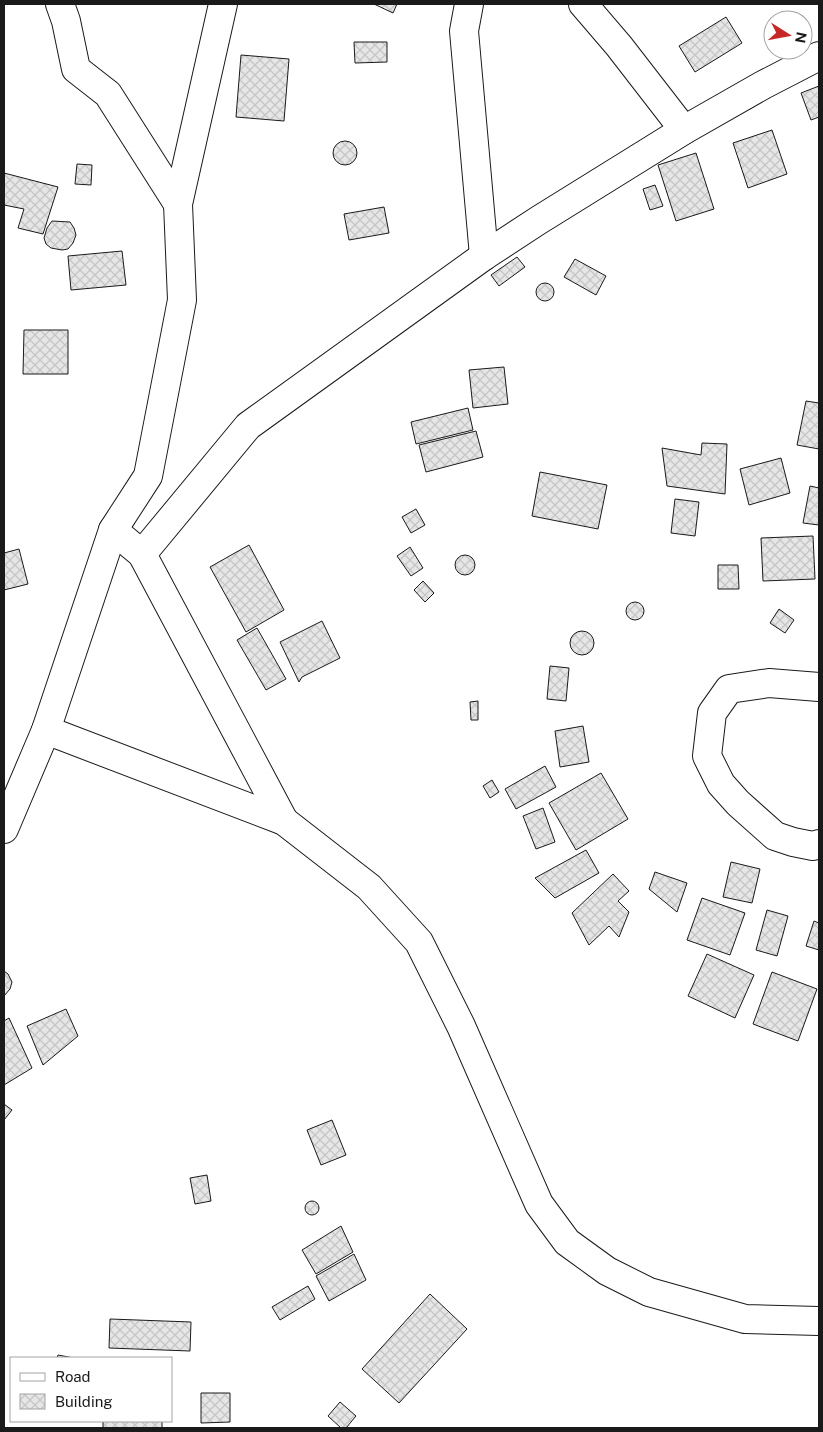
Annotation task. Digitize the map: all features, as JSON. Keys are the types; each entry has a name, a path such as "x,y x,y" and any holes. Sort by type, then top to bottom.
{"street":[{"path":"60,4 66,21 76,69 108,94 178,204"},
{"path":"5,821 46,730 113,530 148,476 182,300 178,204 223,4"},
{"path":"469,4 464,31 484,256"},
{"path":"583,4 684,130"},
{"path":"142,554 248,426 484,256 684,130 819,56"},
{"path":"113,530 142,554 284,821"},
{"path":"819,687 769,683 729,689 712,713 707,756 721,784 738,803 775,836 813,846 819,844"},
{"path":"46,730 284,821 369,887 419,942 461,1026 538,1204 567,1242 606,1271 649,1292 745,1319 819,1321"}],"building":[{"path":"374,4 397,4 393,13"},
{"path":"726,17 742,43 695,72 679,46"},
{"path":"354,42 387,42 387,62 355,63"},
{"path":"241,55 289,59 284,121 236,117"},
{"path":"819,86 819,117 811,120 801,93"},
{"path":"772,130 787,174 748,188 733,143"},
{"path":"345,141 353,145 357,153 353,161 345,165 337,161 333,153 337,145"},
{"path":"696,153 714,209 676,221 658,165"},
{"path":"77,164 92,165 91,185 75,184"},
{"path":"4,173 58,187 43,234 18,228 24,209 4,205"},
{"path":"655,185 663,206 650,210 643,189"},
{"path":"384,207 389,233 349,240 344,214"},
{"path":"52,221 70,222 74,228 76,235 68,249 51,248 46,244 44,238 47,228"},
{"path":"122,251 126,285 71,290 68,256"},
{"path":"517,257 525,267 499,286 491,275"},
{"path":"575,259 606,276 596,295 564,277"},
{"path":"541,283 549,283 554,288 552,299 541,301 536,296 536,288"},
{"path":"24,330 68,330 68,374 23,374"},
{"path":"504,367 508,404 473,408 469,370"},
{"path":"806,401 819,403 819,449 797,445"},
{"path":"468,408 473,430 416,444 411,422"},
{"path":"476,431 483,457 426,472 419,445"},
{"path":"702,443 727,444 725,494 667,486 662,448 701,455"},
{"path":"781,458 790,493 749,505 740,469"},
{"path":"540,472 607,485 598,529 532,516"},
{"path":"810,486 819,488 819,525 803,523"},
{"path":"675,499 699,502 695,536 671,533"},
{"path":"416,509 425,525 411,533 402,517"},
{"path":"813,536 815,579 763,581 761,538"},
{"path":"249,545 284,610 246,632 210,567"},
{"path":"410,547 423,568 411,576 397,556"},
{"path":"19,549 28,584 4,590 4,553"},
{"path":"465,555 472,558 475,565 472,572 465,575 458,572 455,565 458,558"},
{"path":"718,565 738,565 739,589 718,589"},
{"path":"423,581 434,593 425,602 414,590"},
{"path":"635,602 641,605 644,611 641,617 635,620 629,617 626,611 629,605"},
{"path":"779,609 794,620 785,633 770,623"},
{"path":"322,621 340,658 302,677 299,682 280,642"},
{"path":"257,628 286,679 266,690 237,640"},
{"path":"582,631 590,635 594,643 590,651 582,655 574,651 570,643 574,635"},
{"path":"550,666 569,668 566,701 547,699"},
{"path":"478,701 478,720 471,720 470,702"},
{"path":"583,726 589,762 560,767 555,731"},
{"path":"545,766 556,787 516,809 505,789"},
{"path":"601,773 628,819 576,850 549,803"},
{"path":"492,780 499,792 490,798 483,786"},
{"path":"543,808 555,842 536,849 523,816"},
{"path":"586,850 599,873 555,898 535,878"},
{"path":"731,862 760,869 752,903 723,897"},
{"path":"655,872 687,883 677,912 649,889"},
{"path":"613,874 629,891 618,901 629,912 619,937 609,926 589,945 572,913"},
{"path":"702,898 745,913 730,955 687,940"},
{"path":"767,910 788,916 777,956 756,950"},
{"path":"814,921 819,923 819,950 806,946"},
{"path":"707,954 754,975 735,1018 688,996"},
{"path":"4,971 12,982 10,989 4,996"},
{"path":"772,972 817,989 798,1041 753,1024"},
{"path":"66,1009 78,1036 43,1065 27,1026"},
{"path":"9,1018 32,1068 4,1085 4,1021"},
{"path":"4,1104 12,1110 4,1120"},
{"path":"332,1120 346,1155 321,1165 307,1130"},
{"path":"207,1175 211,1201 195,1204 190,1178"},
{"path":"312,1201 317,1203 319,1208 317,1213 312,1215 307,1213 305,1208 307,1203"},
{"path":"341,1226 353,1252 316,1274 302,1250"},
{"path":"354,1254 366,1280 329,1301 316,1276"},
{"path":"308,1286 315,1299 280,1320 272,1307"},
{"path":"430,1294 467,1329 399,1403 362,1369"},
{"path":"110,1319 191,1322 190,1351 109,1348"},
{"path":"201,1393 230,1393 230,1422 201,1423"},
{"path":"340,1402 356,1416 346,1428 341,1428 328,1416"},
{"path":"103,1422 162,1422 162,1428 103,1428"}]}
